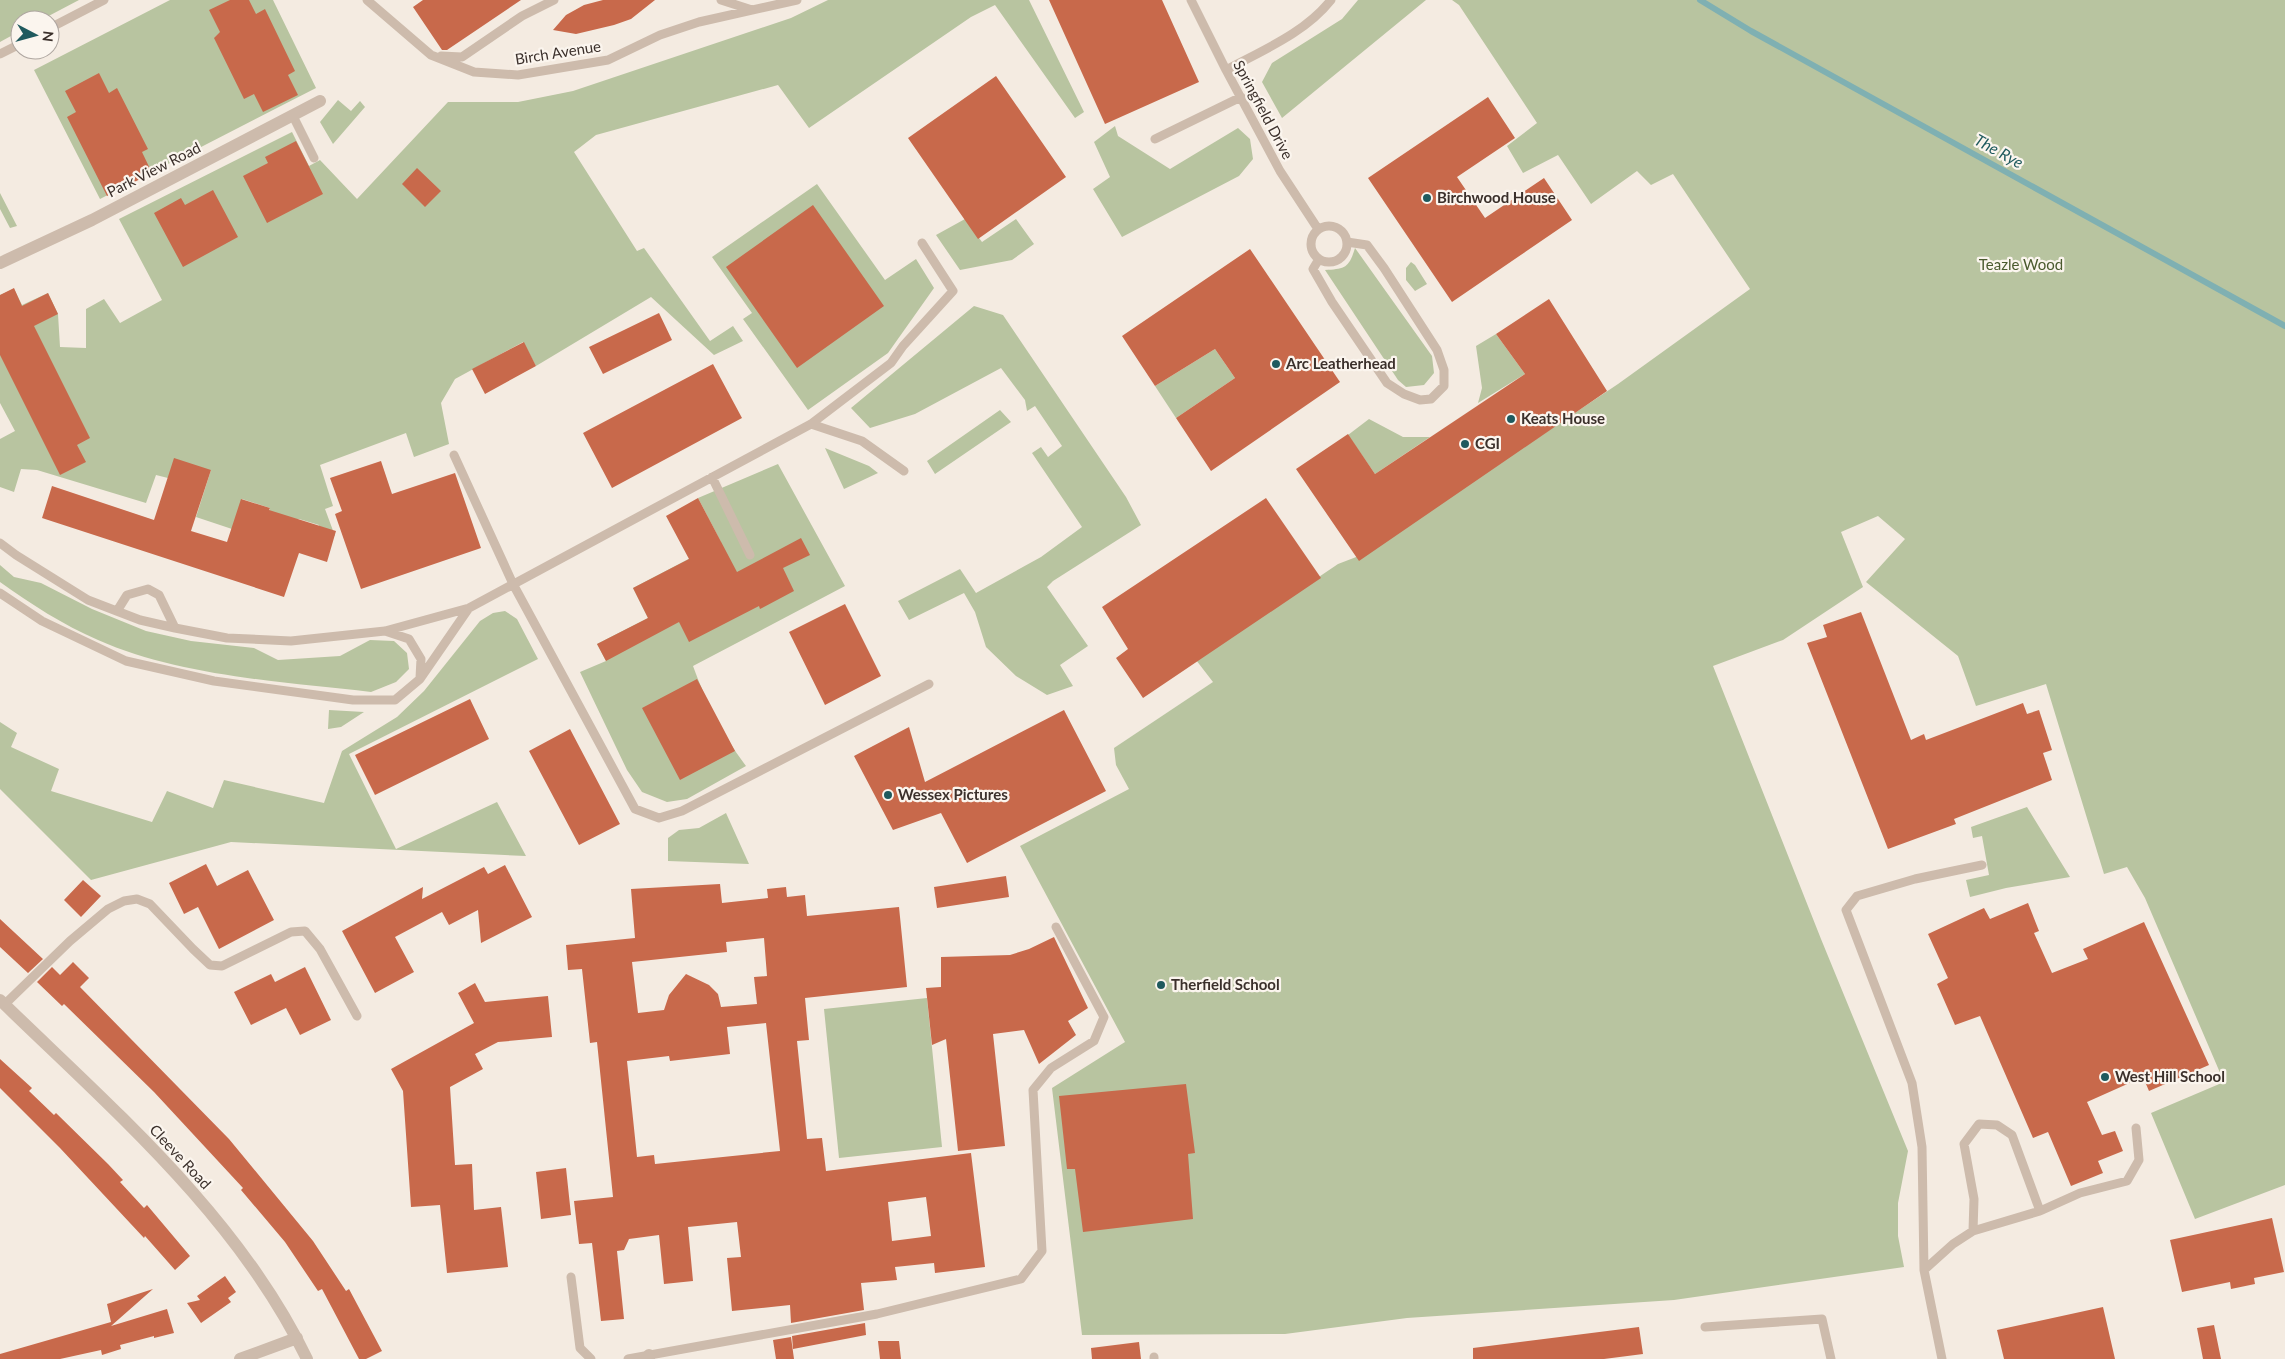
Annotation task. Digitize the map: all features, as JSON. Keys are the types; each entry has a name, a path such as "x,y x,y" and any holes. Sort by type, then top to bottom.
{"street":[{"name":"Park View Road","path":"0,263 92,220 320,101"},
{"name":"Cleeve Road","path":"2,1002 127,1124 221,1225 272,1296 307,1359"},
{"path":"240,1359 297,1338"}],"lane":[{"path":"60,23 104,0"},
{"path":"431,55 462,57 522,16 554,0"},
{"path":"721,0 752,10"},
{"name":"Birch Avenue","path":"370,1 431,55 474,72 518,75 608,60 660,35 699,22 797,0"},
{"name":"Springfield Drive","path":"1191,0 1280,171 1318,229"},
{"path":"1226,70 1297,31 1320,14 1331,0"},
{"path":"1155,139 1241,97"},
{"path":"293,116 314,158"},
{"path":"1331,226 1343,233 1347,242 1346,249 1339,258 1327,261 1319,259 1312,249 1311,242 1318,229 1331,226"},
{"path":"1319,259 1313,269 1332,302 1387,383 1404,394 1420,400 1431,399 1444,386 1444,370 1437,350 1384,268 1367,246 1347,242"},
{"path":"0,543 16,556 88,600 140,620 227,638 292,641 385,631 470,608 812,424 891,364 903,346 953,291 922,243"},
{"path":"812,424 862,441 904,471"},
{"path":"454,455 513,584 635,809 659,818 682,811 929,684"},
{"path":"712,478 750,554"},
{"path":"117,611 127,595 148,589 158,596 174,628"},
{"path":"0,594 42,621 126,661 214,681 353,700 395,700 420,679 470,608"},
{"path":"385,631 409,639 421,659 420,679"},
{"path":"1942,1359 1924,1270 1922,1147 1912,1083 1846,910 1857,896 1915,880 1982,866"},
{"path":"2,1002 70,940 108,909 124,901 137,899 150,904 193,950 210,965 222,966 291,932 305,931 320,949 357,1016"},
{"path":"628,1359 649,1357 877,1314 1021,1279 1042,1251 1033,1090 1051,1068 1094,1041 1104,1017 1056,927"},
{"path":"1973,1231 1974,1199 1964,1144 1979,1124 1997,1125 2012,1135 2040,1211"},
{"path":"1924,1270 1953,1244 1973,1231 2040,1211 2080,1193 2127,1181 2139,1160 2136,1128"},
{"path":"571,1277 580,1348 591,1359"},
{"path":"1705,1328 1822,1319 1831,1359"}],"green space":[{"path":"0,0 79,0 60,10 10,10 10,36 0,42"},
{"path":"170,0 273,0 316,88 100,199 34,70 53,60 60,60 60,57"},
{"path":"828,0 1029,0 1084,112 1075,118 995,5 971,17 809,128 778,85 596,135 574,152 637,251 644,248 710,341 733,326 743,341 714,355 651,297 536,366 523,342 455,379 441,403 449,444 414,457 406,433 320,465 333,506 325,509 335,536 317,531 319,525 299,519 263,529 270,508 242,499 232,529 196,517 211,470 168,478 156,475 146,503 37,470 21,469 14,492 0,487 0,439 15,431 0,403 0,295 14,289 22,305 48,293 58,314 60,347 86,348 86,309 104,299 120,323 162,300 119,219 292,132 309,166 320,160 357,199 448,102 518,102 573,91 791,18"},
{"path":"1358,0 1426,0 1282,118 1262,82 1272,63 1342,19"},
{"name":"Teazle Wood","path":"1452,0 2285,0 2285,1185 2195,1219 2151,1113 2224,1082 2145,898 2127,867 2104,874 2046,684 1976,706 1958,656 1866,582 1905,539 1878,516 1841,532 1863,587 1783,640 1713,666 1821,939 1908,1151 1898,1203 1898,1236 1904,1267 1674,1300 1407,1318 1285,1334 1082,1335 1052,1088 1125,1042 1020,846 1129,789 1116,765 1114,748 1213,682 1196,660 1338,564 1364,554 1618,384 1750,289 1673,174 1651,185 1637,171 1591,204 1558,155 1523,173 1507,146 1537,123 1459,5"},
{"path":"338,100 351,111 360,101 365,107 333,144 320,122"},
{"path":"1115,126 1118,136 1170,169 1238,128 1250,139 1253,159 1239,176 1122,237 1093,189 1110,177 1094,142"},
{"path":"817,184 885,280 916,259 934,288 888,353 808,410 743,319 752,313 712,257"},
{"path":"0,193 17,226 10,228 0,209"},
{"path":"965,219 982,242 1016,219 1034,244 1012,260 960,270 936,235"},
{"path":"1355,248 1432,356 1434,373 1424,385 1406,387 1398,380 1325,270 1345,266 1351,260"},
{"path":"1411,262 1427,284 1415,291 1406,280 1406,268"},
{"path":"974,306 1003,315 1126,497 1141,525 1053,581 1047,587 1088,646 1060,665 1073,686 1047,695 1016,676 986,647 975,612 964,593 909,620 898,601 960,569 976,593 1041,557 1082,527 1032,453 1041,447 1048,457 1062,446 1035,406 1027,411 1025,400 1001,368 915,414 870,428 851,408"},
{"path":"1496,334 1525,374 1478,403 1482,388 1476,346"},
{"path":"1215,349 1235,378 1176,418 1155,386"},
{"path":"1000,410 1011,422 935,474 927,461"},
{"path":"1369,419 1403,437 1430,437 1375,474 1348,435"},
{"path":"825,448 869,466 878,473 844,489"},
{"path":"778,464 845,586 693,666 716,718 746,766 687,799 667,802 642,792 627,770 580,672 606,661 597,644 648,618 633,588 721,542 698,498"},
{"path":"0,565 14,577 41,583 92,609 146,631 191,641 254,648 278,660 340,656 370,640 394,641 407,653 409,669 396,682 371,692 232,676 163,662 98,640 48,614 0,582"},
{"path":"505,611 517,619 538,659 349,754 396,849 497,802 526,856 231,842 91,880 0,789 0,722 17,733 11,747 59,769 51,791 152,822 167,791 213,808 224,780 324,803 342,751 397,717 424,691 480,621 493,613"},
{"path":"329,710 364,712 341,727 328,729"},
{"path":"2027,807 2070,877 2006,888 1970,897 1966,880 1989,875 1982,836 1973,838 1971,827"},
{"path":"726,813 749,864 668,861 668,838 679,830 699,828"},
{"path":"927,998 942,1147 839,1158 824,1009"}],"building":[{"path":"230,0 249,0 256,14 265,9 295,71 288,75 298,95 263,112 254,94 244,99 214,38 220,32 209,10"},
{"path":"423,0 521,0 447,50 442,50 413,7"},
{"path":"603,0 655,0 631,19 614,25 576,34 553,30 566,15 584,5"},
{"path":"1049,0 1162,0 1199,82 1105,124"},
{"path":"99,73 109,93 117,88 148,149 142,152 152,173 107,196 67,117 76,112 65,91"},
{"path":"996,76 1066,177 978,239 908,138"},
{"name":"Birchwood House","path":"1488,97 1515,138 1457,177 1485,218 1544,178 1572,220 1452,302 1368,178"},
{"path":"296,141 323,194 267,223 243,176 268,163 265,157"},
{"path":"417,168 441,191 425,207 402,184"},
{"path":"213,190 238,237 183,267 154,213 181,198 185,205"},
{"path":"813,205 884,306 797,368 726,267"},
{"name":"Arc Leatherhead","path":"1250,249 1340,382 1211,471 1176,418 1235,378 1215,349 1155,386 1122,336"},
{"path":"14,288 22,306 48,293 58,314 34,326 90,438 77,445 86,462 60,475 0,355 0,295"},
{"name":"Keats House","path":"1549,299 1607,391 1359,561 1296,469 1348,434 1375,474 1525,374 1496,334"},
{"path":"659,313 672,340 603,374 589,347"},
{"path":"524,342 536,366 485,394 472,369"},
{"path":"713,364 742,418 612,488 583,433"},
{"path":"174,458 211,470 191,531 227,542 241,499 336,531 327,562 299,553 284,597 42,518 52,486 154,520"},
{"path":"381,461 392,494 455,473 481,548 361,589 335,514 342,511 330,478"},
{"path":"698,498 737,572 801,538 810,555 783,568 794,591 760,609 759,606 689,642 679,622 606,661 597,644 648,618 633,588 689,559 666,516"},
{"path":"1266,498 1321,578 1143,698 1116,658 1128,649 1102,607"},
{"path":"845,604 881,676 825,705 789,632"},
{"path":"1861,612 1911,740 1924,734 1926,740 2023,703 2027,714 2039,710 2052,750 2043,753 2052,780 1954,819 1956,824 1888,849 1807,643 1827,637 1823,625"},
{"path":"697,679 735,751 680,780 642,708"},
{"path":"470,699 489,739 375,795 355,755"},
{"path":"1064,710 1106,791 967,863 941,813 893,830 854,756 909,727 925,782"},
{"path":"570,729 620,824 579,845 529,751"},
{"path":"206,864 217,886 248,870 274,920 219,949 198,907 184,914 169,883"},
{"path":"505,865 532,917 481,943 478,910 449,925 442,912 395,937 414,972 375,993 342,931 423,887 422,899 484,867 488,874"},
{"path":"1006,876 1009,897 937,908 934,887"},
{"path":"83,880 101,896 81,917 64,900"},
{"path":"720,884 722,903 768,898 767,889 786,887 787,897 805,895 807,916 899,907 907,987 805,998 809,1040 797,1041 807,1139 822,1138 826,1171 971,1153 985,1267 935,1273 934,1263 895,1267 897,1280 861,1283 864,1310 791,1323 790,1305 732,1311 727,1258 741,1257 737,1222 688,1227 693,1281 664,1284 659,1235 629,1239 624,1250 617,1251 624,1319 601,1321 592,1243 579,1244 574,1201 613,1197 597,1042 590,1043 582,969 568,970 566,945 635,938 631,889","holes":["764,938 767,976 754,977 757,1004 721,1007 718,994 709,985 686,974 669,995 664,1010 638,1013 632,962 727,952 726,942","766,1023 780,1151 655,1164 654,1155 637,1157 627,1061 669,1056 670,1061 730,1054 727,1027","926,1197 931,1236 892,1241 888,1202"]},
{"path":"2028,903 2039,931 2034,933 2052,973 2088,959 2083,949 2144,922 2209,1065 2149,1091 2143,1077 2087,1102 2102,1135 2115,1131 2123,1151 2098,1161 2103,1173 2071,1186 2048,1132 2033,1138 1980,1016 1955,1025 1937,984 1948,978 1928,934 1984,908 1990,919"},
{"path":"0,919 43,959 28,973 0,947"},
{"path":"1054,937 1088,1008 1068,1021 1076,1035 1039,1064 1024,1030 993,1034 1005,1146 958,1151 946,1039 932,1045 926,988 941,987 941,957 1010,955 1029,949"},
{"path":"73,962 89,978 80,987 229,1139 313,1241 346,1291 349,1289 382,1351 366,1359 359,1359 322,1289 318,1291 285,1242 241,1190 243,1188 154,1092 64,1004 62,1006 37,982 52,967 60,975"},
{"path":"305,967 331,1020 300,1035 286,1008 251,1025 234,992 271,974 275,982"},
{"path":"475,983 485,1002 548,996 552,1037 498,1042 475,1054 483,1069 450,1087 455,1165 472,1164 474,1210 501,1207 508,1267 447,1273 440,1205 411,1207 403,1091 391,1069 474,1023 458,993"},
{"path":"0,1059 32,1088 29,1091 54,1115 56,1113 108,1164 123,1180 120,1182 144,1208 147,1205 190,1256 175,1270 145,1236 144,1238 60,1148 0,1088"},
{"path":"1186,1084 1195,1153 1188,1154 1193,1219 1083,1232 1075,1169 1067,1169 1059,1096"},
{"path":"566,1168 571,1215 541,1219 536,1172"},
{"path":"2272,1218 2284,1272 2254,1278 2255,1284 2231,1289 2230,1282 2182,1292 2170,1240"},
{"path":"225,1276 236,1292 228,1298 231,1302 201,1323 187,1303 200,1300 197,1296"},
{"path":"153,1289 111,1326 167,1309 174,1333 120,1345 121,1349 102,1355 101,1350 60,1359 0,1359 0,1354 111,1322 107,1304"},
{"path":"2103,1307 2115,1359 2004,1359 1997,1330"},
{"path":"865,1323 866,1335 793,1349 792,1336"},
{"path":"2214,1325 2221,1359 2203,1359 2197,1328"},
{"path":"1639,1327 1643,1354 1604,1359 1473,1359 1473,1348"},
{"path":"791,1337 794,1359 776,1359 773,1340"},
{"path":"878,1341 899,1341 901,1359 880,1359"},
{"path":"1139,1342 1141,1359 1092,1359 1091,1348"}],"waterway":[{"name":"The Rye","path":"1700,0 1751,31 2285,326"}],"place":[{"name":"Birchwood House","path":"1427,198"},
{"name":"Arc Leatherhead","path":"1276,364"},
{"name":"Keats House","path":"1511,419"},
{"name":"CGI","path":"1465,444"},
{"name":"Wessex Pictures","path":"888,795"},
{"name":"Therfield School","path":"1161,985"},
{"name":"West Hill School","path":"2105,1077"}]}
